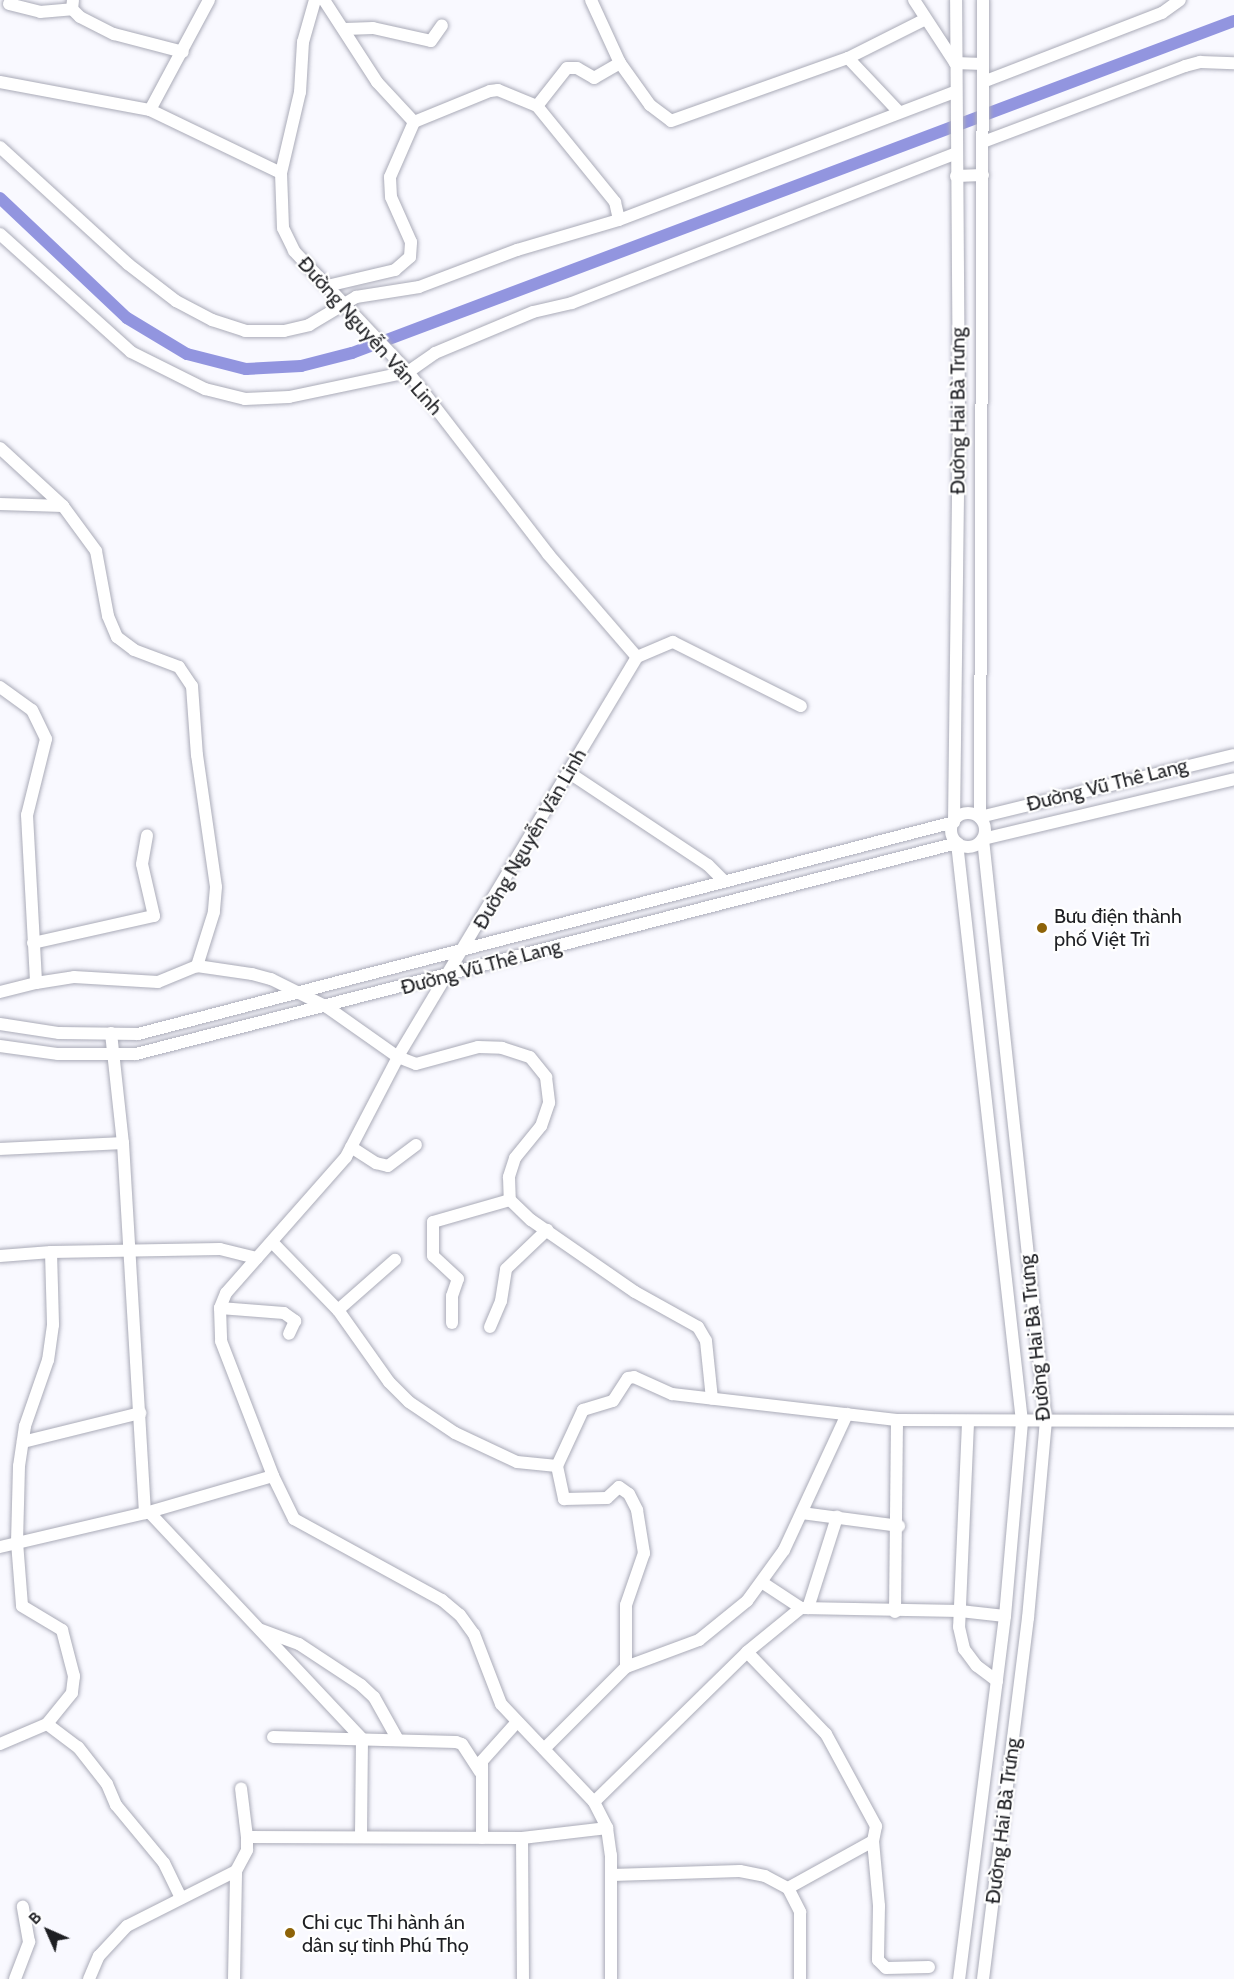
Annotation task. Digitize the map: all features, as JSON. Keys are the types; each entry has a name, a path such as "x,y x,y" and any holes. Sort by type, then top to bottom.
{"street":[{"path":"150,110 209,0"},
{"name":"Đường Nguyễn Văn Linh","path":"220,1308 226,1293 327,1182 351,1147 398,1057 466,948 637,657 548,554 404,368 294,251 283,228 281,173 300,92 303,42 315,0"},
{"path":"324,0 345,29 377,82 414,122"},
{"path":"591,0 620,63 650,105 671,121 848,58 924,20"},
{"path":"914,0 924,20 955,63 982,64"},
{"name":"Đường Hai Bà Trưng","path":"954,822 959,416 956,0"},
{"name":"Đường Hai Bà Trưng","path":"980,817 983,0"},
{"path":"982,82 1162,13 1180,0"},
{"path":"9,4 40,12 72,4 80,17 114,34 183,52"},
{"path":"345,29 373,28 431,41 442,25"},
{"path":"848,58 899,112"},
{"path":"537,106 567,68 577,68 594,78 620,63"},
{"path":"983,142 1193,64 1234,63"},
{"path":"0,82 150,110 281,173"},
{"path":"327,286 396,270 410,257 411,242 391,197 390,177 414,122 490,91 498,90 537,106 615,202 619,220"},
{"path":"0,147 129,264 176,301 212,320 245,331 284,331 309,325 347,308 369,294 419,287 517,250 619,220 955,92"},
{"path":"0,234 131,352 206,389 245,399 289,397 404,368 533,312 572,303 956,153"},
{"path":"956,176 983,175"},
{"path":"0,447 63,506 96,550 108,616 117,637 134,650 179,667 192,686 197,755 216,887 214,912 197,966"},
{"path":"0,504 63,506"},
{"path":"637,657 673,642 801,705"},
{"path":"0,687 32,710 46,739 27,815 36,983"},
{"name":"Đường Vũ Thê Lang","path":"980,817 1234,755"},
{"path":"568,772 708,865 724,881"},
{"name":"Đường Vũ Thê Lang","path":"983,839 1234,779"},
{"path":"966,813 980,817 986,828 983,839 971,848 957,843 951,833 954,822 966,813"},
{"name":"Đường Vũ Thê Lang","path":"0,1024 59,1033 138,1034 954,822"},
{"path":"33,943 150,920 154,909 142,864 147,835"},
{"name":"Đường Hai Bà Trưng","path":"983,839 1046,1422 1028,1618 983,1979"},
{"name":"Đường Hai Bà Trưng","path":"957,843 1022,1422 1005,1616 959,1979"},
{"name":"Đường Vũ Thê Lang","path":"0,1046 58,1054 136,1054 327,1007 957,843"},
{"path":"0,992 74,977 158,982 197,966 252,974 298,992 327,1007 398,1057 425,1064 478,1047 502,1048 530,1057 546,1077 549,1103 541,1126 515,1158 509,1177 510,1200 547,1230 635,1292 698,1327 706,1341 712,1399"},
{"path":"111,1033 123,1143 147,1512 362,1739 361,1838"},
{"path":"0,1149 123,1143"},
{"path":"351,1147 376,1163 388,1166 416,1145"},
{"path":"452,1323 452,1296 458,1279 433,1256 433,1222 510,1200"},
{"path":"490,1327 501,1301 506,1269 547,1230"},
{"path":"272,1242 338,1310 389,1382 409,1402 455,1433 517,1462 557,1466"},
{"path":"0,1256 51,1252 220,1249 257,1258"},
{"path":"0,1744 47,1724 72,1692 74,1676 62,1630 22,1606 17,1542 23,1442 34,1392 48,1360 53,1325 51,1252"},
{"path":"338,1310 395,1260"},
{"path":"289,1334 295,1321 284,1313 220,1308 221,1341 273,1476 294,1519 306,1528 442,1600 460,1615 474,1634 496,1695 516,1723 544,1749 594,1803 607,1828 612,1875 611,1979"},
{"path":"626,1667 626,1605 644,1553 637,1510 629,1494 620,1487 607,1498 564,1499 557,1466 584,1410 613,1401 628,1378 645,1381 672,1394 897,1420 968,1423 1234,1421"},
{"path":"23,1442 140,1413"},
{"path":"544,1749 626,1667 699,1640 722,1625 763,1583 802,1513 848,1414"},
{"path":"896,1612 899,1526 897,1420"},
{"path":"968,1423 960,1611 964,1649 976,1666 997,1681"},
{"path":"0,1547 147,1512 273,1476"},
{"path":"802,1513 899,1526"},
{"path":"594,1803 747,1652 804,1608 837,1517"},
{"path":"763,1583 804,1608 896,1612 960,1611 1005,1616"},
{"path":"259,1630 299,1644 361,1684 374,1697 398,1740"},
{"path":"747,1652 826,1734 876,1826 873,1841 879,1906 878,1960 886,1968 929,1967"},
{"path":"482,1838 480,1772 488,1752 516,1723"},
{"path":"47,1724 96,1768 116,1805 164,1863 180,1896"},
{"path":"273,1737 462,1744 480,1772"},
{"path":"234,1979 236,1871 247,1850 241,1788"},
{"path":"247,1837 522,1838 607,1828"},
{"path":"522,1838 523,1979"},
{"path":"788,1888 873,1841"},
{"path":"89,1979 99,1956 113,1938 147,1913 236,1871"},
{"path":"612,1875 740,1871 765,1876 788,1888 800,1912 800,1979"},
{"path":"15,1979 29,1942 23,1907"}],"waterway":[{"path":"0,198 127,318 187,354 246,369 301,366 352,353 1234,21"}],"place":[{"name":"Bưu điện thành phố Việt Trì","path":"1042,928"},
{"name":"Chi cục Thi hành án dân sự tỉnh Phú Thọ","path":"290,1933"}]}
